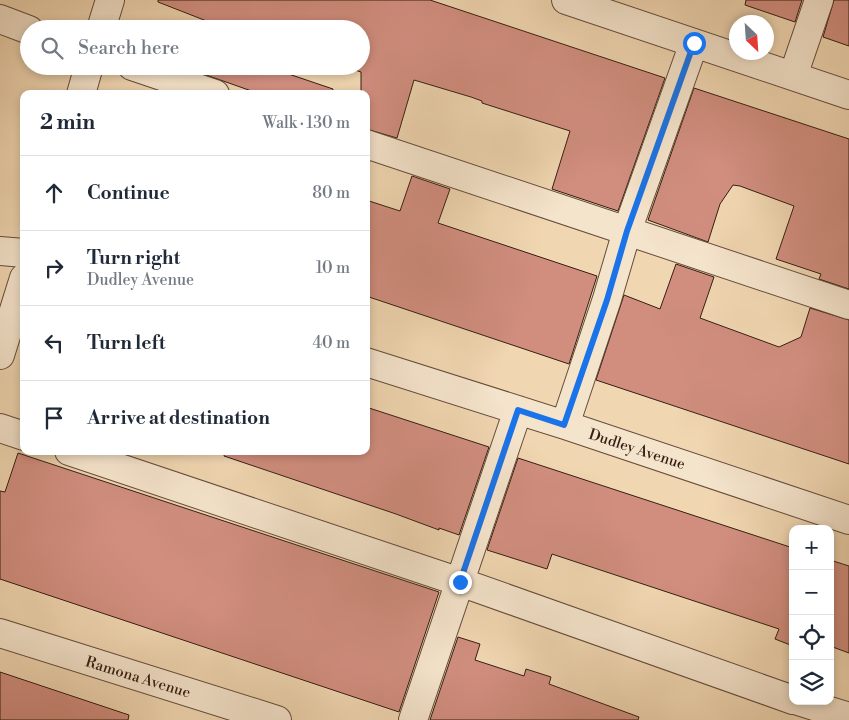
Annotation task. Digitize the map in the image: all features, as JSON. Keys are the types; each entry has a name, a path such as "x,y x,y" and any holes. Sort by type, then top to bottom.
{"street":[{"path":"104,20 110,0"},
{"path":"566,0 849,95"},
{"path":"793,76 819,0"},
{"path":"0,19 20,27"},
{"path":"564,425 607,300 627,231 694,43"},
{"path":"82,90 86,75"},
{"path":"159,75 203,90"},
{"path":"370,145 849,305"},
{"path":"0,251 20,253"},
{"path":"0,355 20,291"},
{"name":"Dudley Avenue","path":"370,363 564,425 849,520"},
{"path":"412,720 518,410"},
{"path":"0,428 20,435"},
{"path":"81,455 460,582 789,699"},
{"name":"Ramona Avenue","path":"0,633 276,720"},
{"path":"811,705 849,717"}],"building":[{"path":"158,0 430,0 665,78 618,211 552,189 570,131 482,103 482,101 471,97 414,80 397,138 370,130 370,90 361,90 361,75 370,75 370,20 204,20 158,2"},
{"path":"746,0 802,0 795,22 745,5"},
{"path":"834,0 849,0 849,46 823,37"},
{"path":"206,75 292,75 333,89 333,90 249,90"},
{"path":"694,88 849,139 849,289 819,279 821,274 776,259 794,206 740,186 733,185 720,204 708,242 648,220"},
{"path":"412,176 450,189 438,223 597,276 569,364 370,297 370,201 400,211"},
{"path":"676,264 714,277 700,318 779,347 801,337 810,308 849,320 849,464 596,380 624,295 660,309"},
{"path":"370,408 489,447 459,535 439,528 439,530 224,456 370,455"},
{"path":"18,453 439,592 399,712 0,579 0,491 5,492"},
{"path":"518,458 789,547 789,644 775,639 779,629 552,554 547,569 487,550"},
{"path":"834,561 849,566 849,653 834,647"},
{"path":"458,637 480,644 475,660 524,676 526,669 551,677 549,684 639,717 638,720 430,720"},
{"path":"0,672 129,715 128,720 0,720"}],"route":[{"path":"460,582 518,410 564,425 607,300 627,231 694,43"}]}
